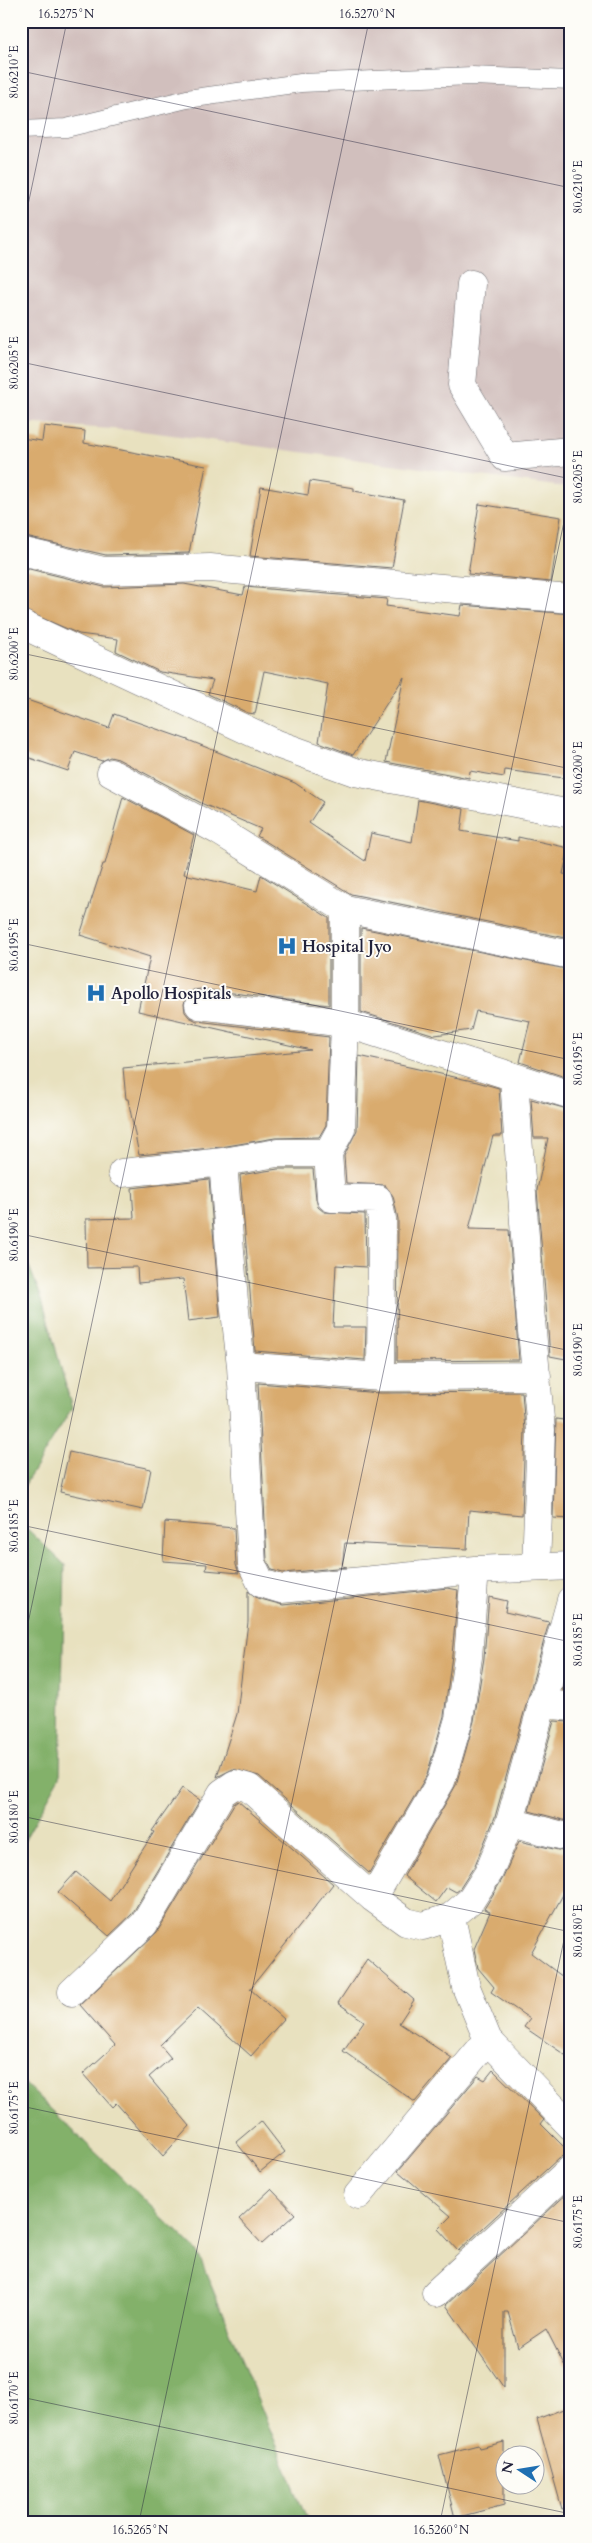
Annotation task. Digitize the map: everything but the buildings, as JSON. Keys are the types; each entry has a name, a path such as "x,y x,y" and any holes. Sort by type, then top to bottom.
{"street":[{"path":"471,284 462,385 505,456 571,451"},
{"path":"21,551 104,571 210,568 571,600"},
{"path":"21,624 277,744 355,772 571,814"},
{"path":"111,774 219,831 345,909 571,955"},
{"path":"345,909 345,1023 341,1129 328,1153 332,1198 378,1199 381,1212 381,1377"},
{"path":"199,1006 345,1023 571,1095"},
{"path":"514,1078 541,1430 536,1567"},
{"path":"122,1173 223,1162 277,1153 328,1153"},
{"path":"223,1162 234,1301 242,1366 252,1564 260,1583 282,1589 475,1570 571,1566"},
{"path":"242,1366 381,1377 537,1376"},
{"path":"372,1898 441,1781 460,1719 468,1657 475,1570"},
{"path":"72,1992 144,1924 222,1793 235,1784 249,1788 372,1898 406,1922 423,1926 451,1917 471,1900 489,1872 510,1822 541,1703 571,1600"},
{"path":"541,1703 571,1707"},
{"path":"510,1822 571,1838"},
{"path":"451,1917 466,1987 488,2040 571,2126"},
{"path":"358,2195 488,2040"},
{"path":"436,2293 571,2169"}],"lane":[{"path":"21,130 66,128 187,99 301,84 472,76 571,80"}],"shaded area":[{"path":"21,21 571,21 571,488 142,431 21,423"}],"green space":[{"path":"21,1246 42,1299 72,1408 21,1491"},
{"path":"21,1523 65,1565 60,1777 21,1846"},
{"path":"21,2080 197,2251 308,2522 21,2522"}],"place":[{"name":"Hospital Jyo","path":"287,946"},
{"name":"Apollo Hospitals","path":"96,993"}]}
